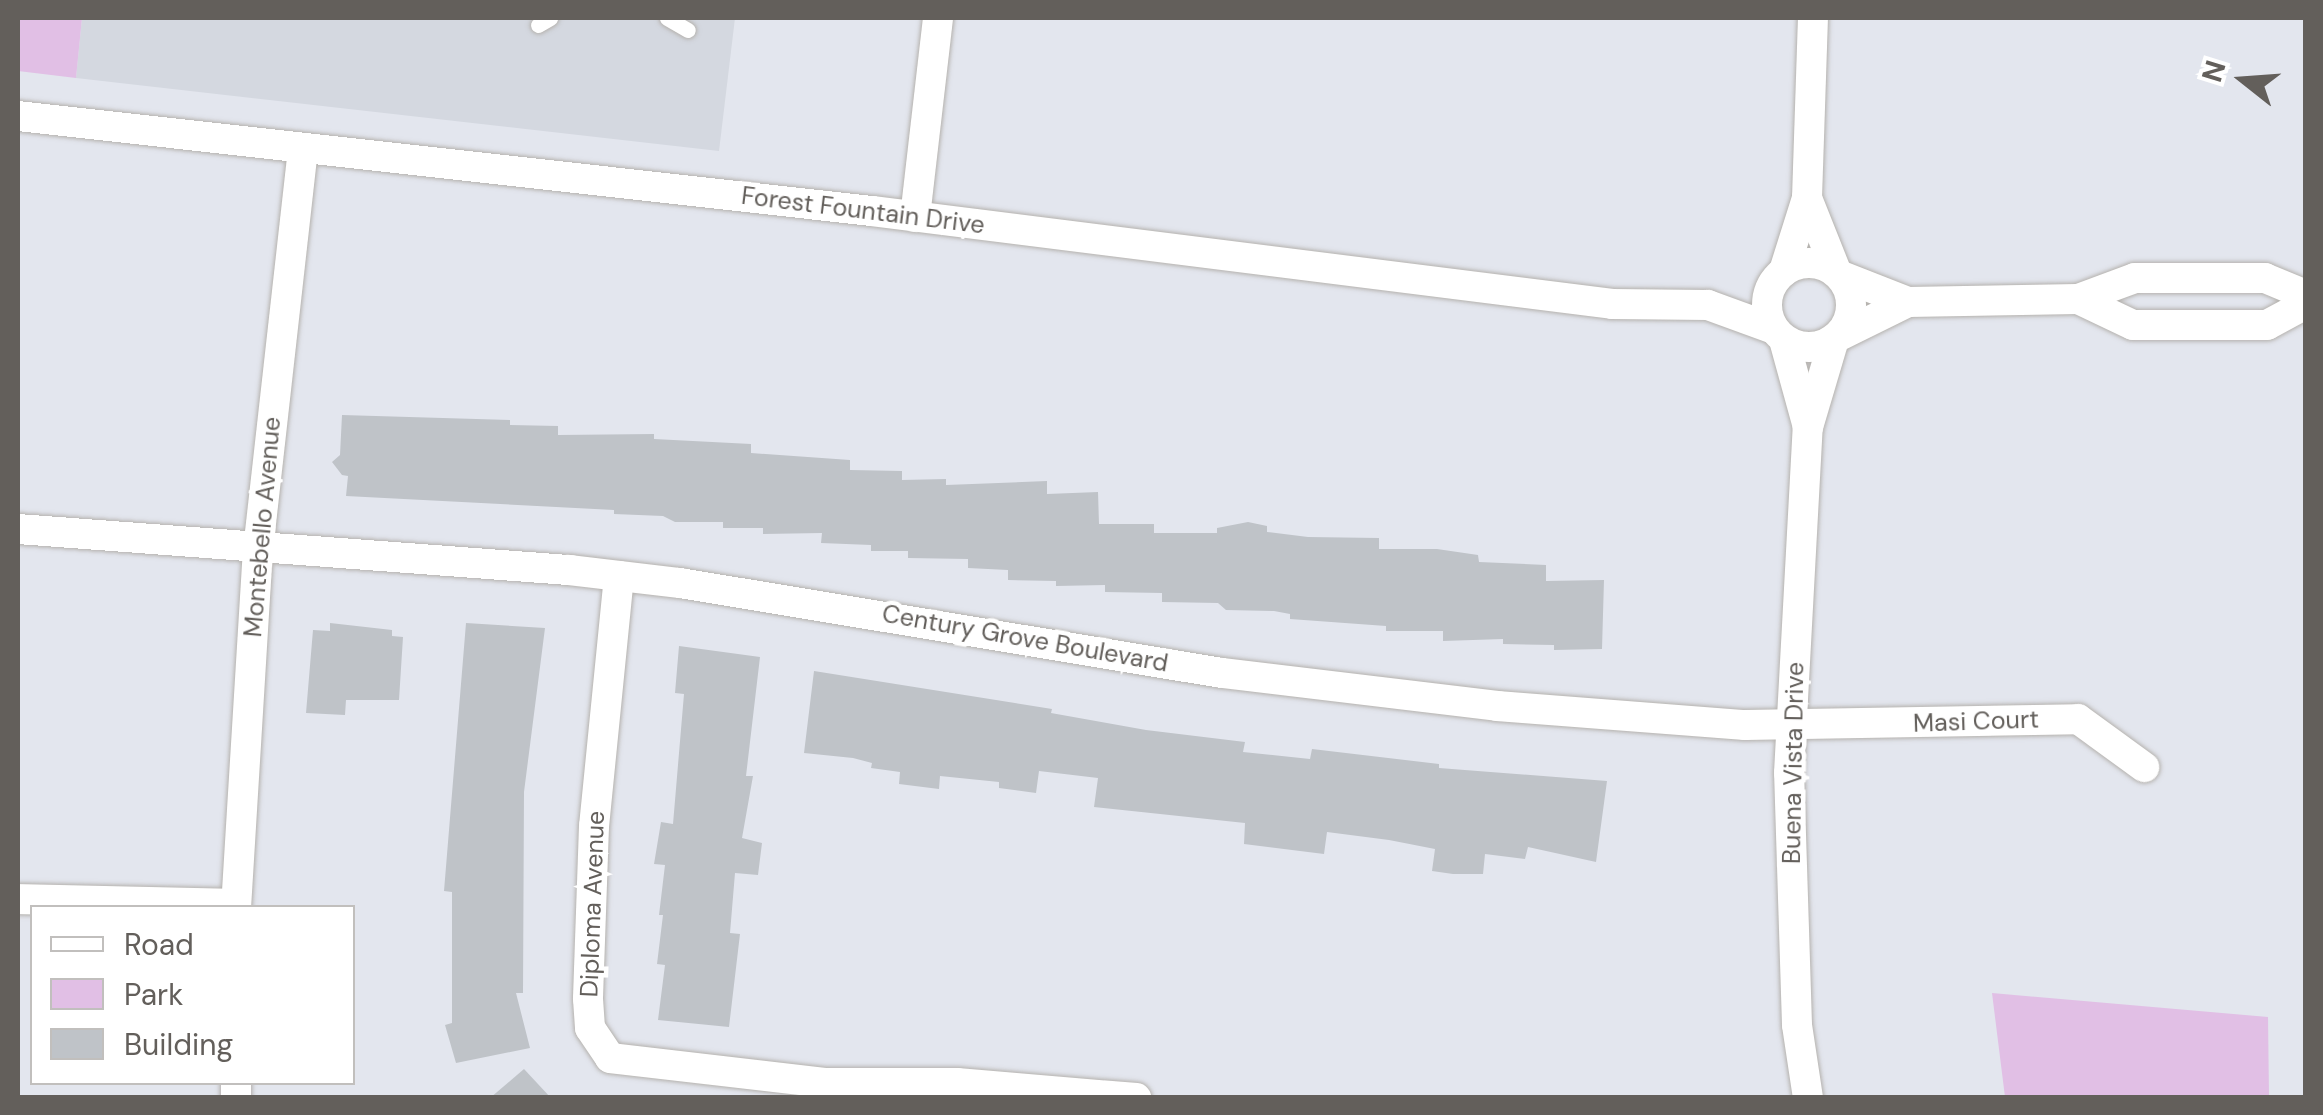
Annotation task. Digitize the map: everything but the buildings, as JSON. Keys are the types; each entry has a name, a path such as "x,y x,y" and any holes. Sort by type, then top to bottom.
{"street":[{"path":"915,217 938,18"},
{"path":"1813,18 1808,198 1767,306 1779,334 1811,348 1908,302"},
{"name":"Forest Fountain Drive","path":"18,116 915,217 1612,304 1708,305 1779,334"},
{"name":"Montebello Avenue","path":"236,905 258,550 304,149"},
{"path":"1808,198 1852,304 1836,338"},
{"path":"1781,274 1813,262 1908,302 2078,299 2135,278 2265,278 2306,295"},
{"name":"Forest Fountain Drive","path":"1708,305 1781,274"},
{"path":"2078,299 2133,325 2266,325 2306,304"},
{"name":"Buena Vista Drive","path":"1779,334 1808,427"},
{"name":"Buena Vista Drive","path":"1808,1098 1797,1025 1789,772 1808,427 1836,338"},
{"name":"Century Grove Boulevard","path":"18,529 619,576 788,599 1222,673 1497,706 1792,725"},
{"name":"Diploma Avenue","path":"619,576 594,826 588,1000 590,1028 610,1058 824,1083 991,1085 1136,1098"},
{"name":"Masi Court","path":"1792,725 2078,720 2144,767"},
{"path":"18,899 205,905"}],"lane":[{"path":"668,18 688,30"}],"shaded area":[{"path":"82,18 735,18 719,151 76,78"}],"green space":[{"path":"18,18 82,18 76,78 18,71"},
{"path":"1992,993 2268,1017 2269,1097 2005,1097"}]}
